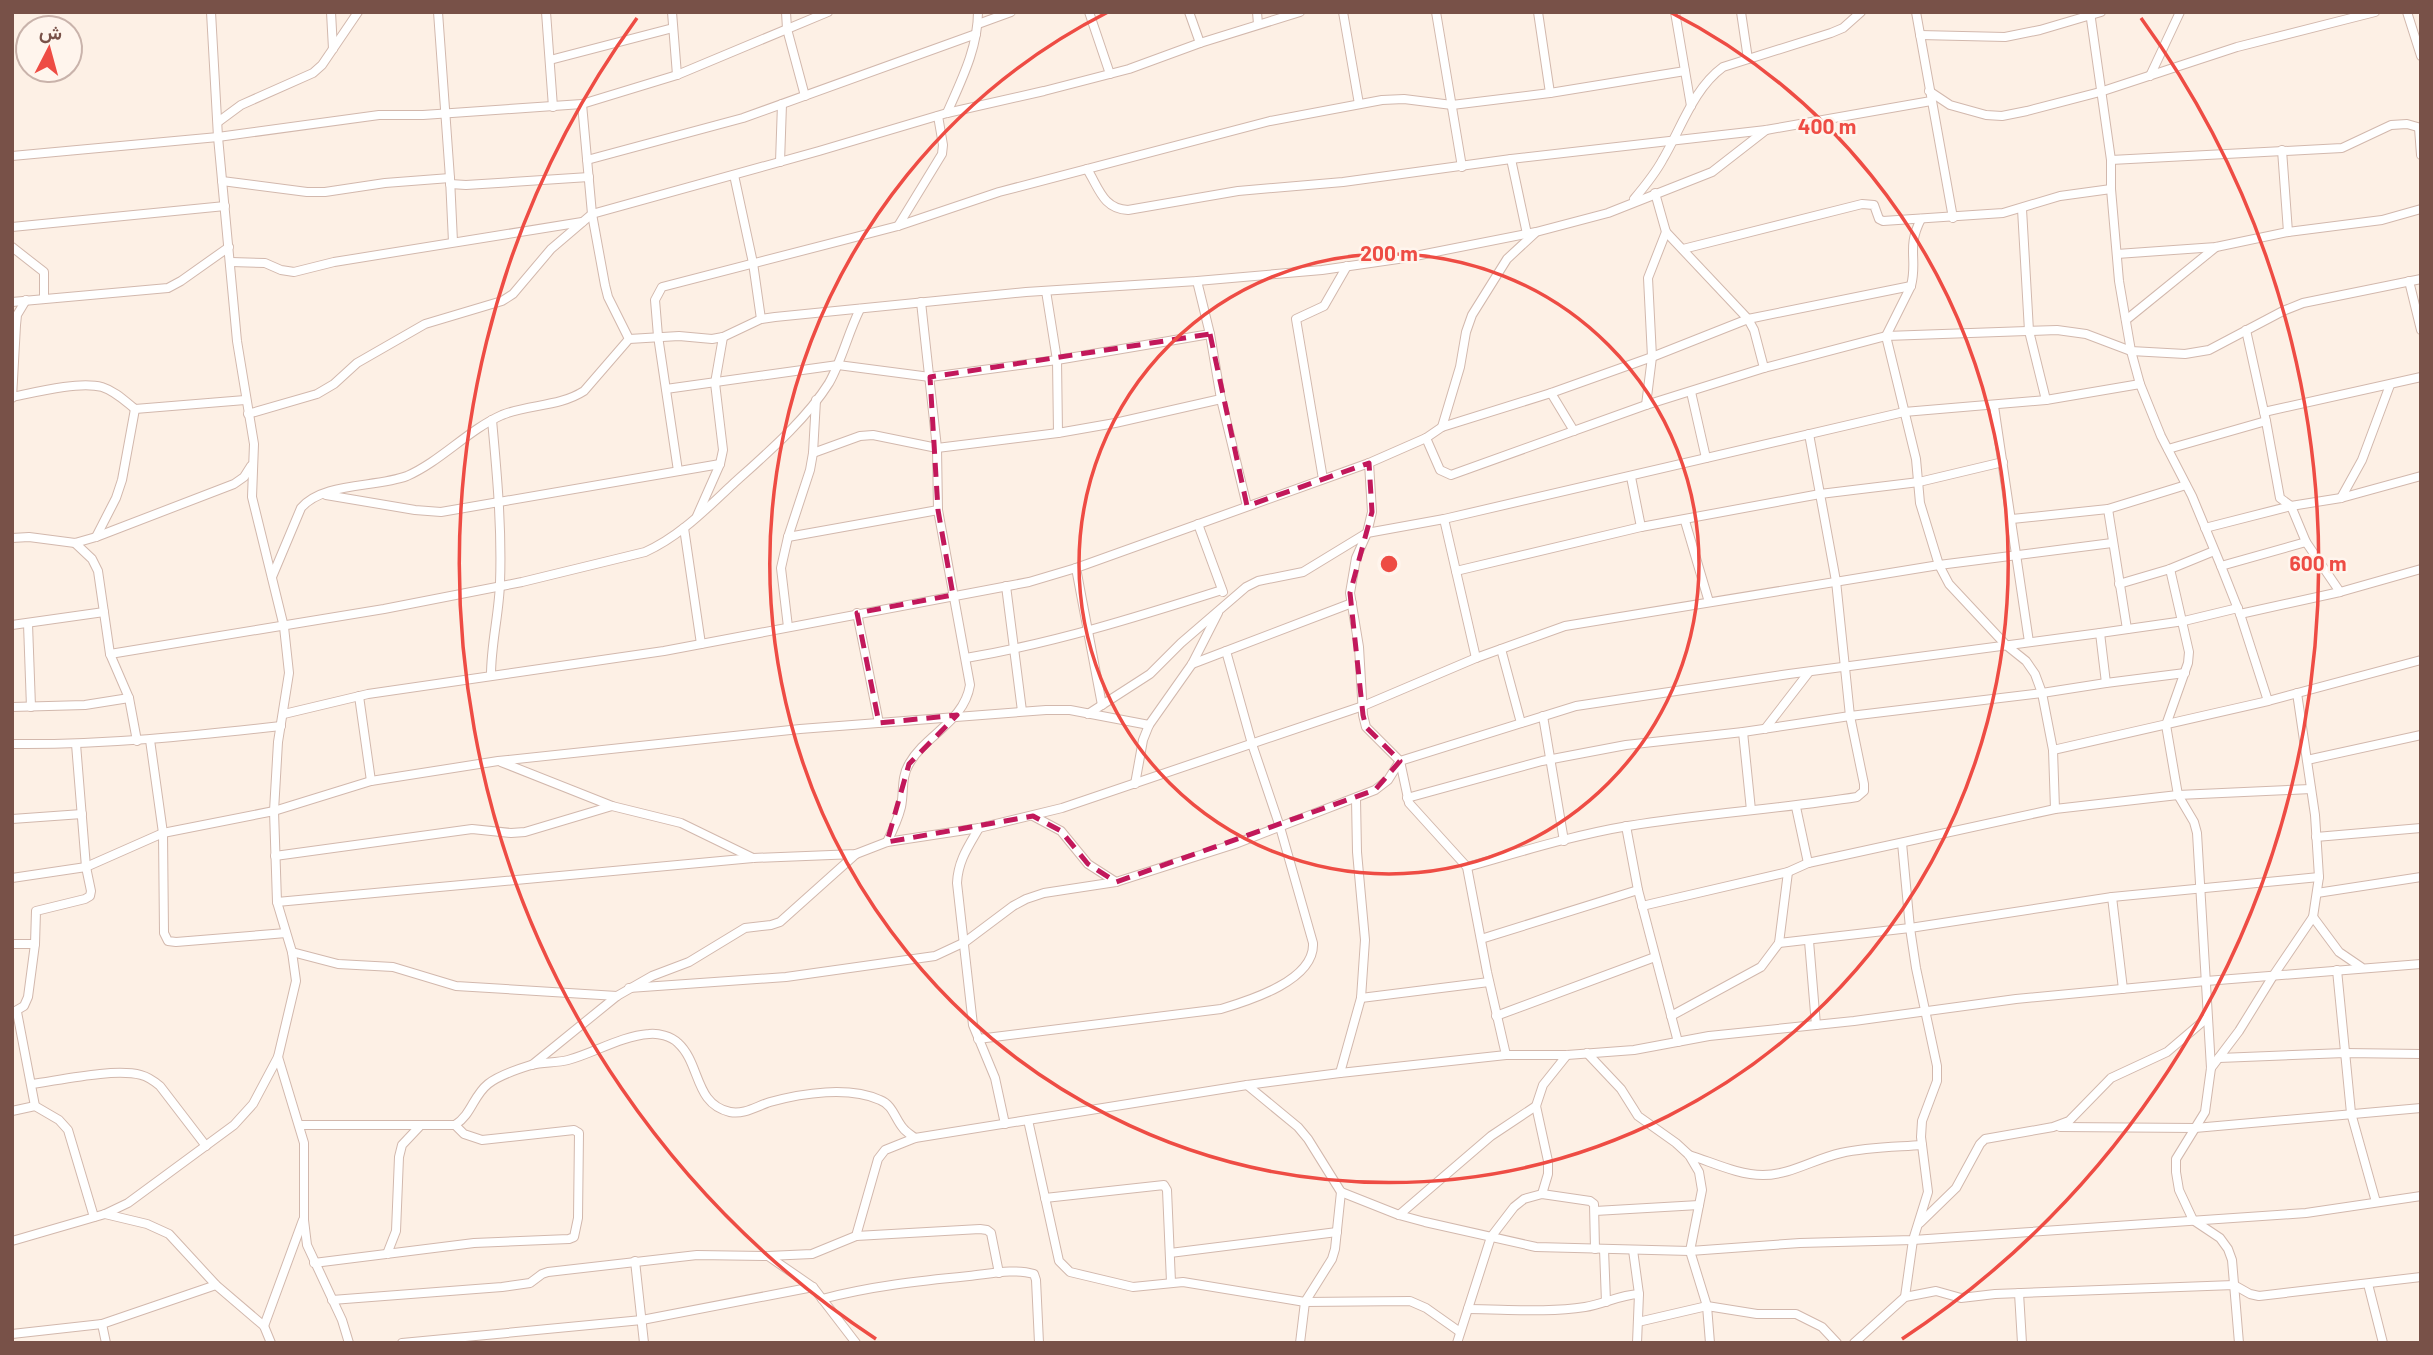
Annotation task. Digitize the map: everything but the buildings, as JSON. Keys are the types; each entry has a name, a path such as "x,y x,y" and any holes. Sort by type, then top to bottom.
{"street":[{"path":"12,1241 105,1214 128,1203 234,1125 253,1104 278,1057 296,981 292,952 277,902 275,856 277,752 289,673 284,627 252,497 254,444 245,400 222,181 211,12"},
{"path":"331,12 333,49"},
{"path":"218,122 241,104 313,73 323,65 358,12"},
{"path":"438,12 453,242"},
{"path":"546,12 553,107"},
{"path":"672,12 677,75"},
{"path":"786,12 787,29 804,96"},
{"path":"12,156 218,137 379,115 444,114 582,104 677,75 828,12"},
{"path":"947,113 969,59 977,29 978,12"},
{"path":"587,160 782,104 977,29 1011,12"},
{"path":"1089,12 1110,74"},
{"path":"1189,12 1200,43"},
{"path":"1256,12 1258,24"},
{"path":"248,414 317,394 334,384 366,357 425,324 502,301 513,294 546,255 592,214 734,176 947,113 1044,92 1129,69 1200,43 1300,12"},
{"path":"1342,12 1359,104"},
{"path":"1436,12 1462,167"},
{"path":"1538,12 1550,93"},
{"path":"1675,12 1691,106"},
{"path":"1741,12 1748,59"},
{"path":"1632,202 1654,176 1691,106 1714,74 1723,67 1831,33 1861,12"},
{"path":"1916,12 1953,218"},
{"path":"1920,35 2005,37 2101,12"},
{"path":"2150,76 2180,12"},
{"path":"1087,169 1109,206 1117,210 1128,210 1238,191 1343,182 1511,159 1766,130 1930,96 1965,111 2002,116 2100,92 2237,47 2375,12"},
{"path":"2407,12 2421,56"},
{"path":"2090,13 2111,160 2117,254 2131,351 2140,384 2239,611 2268,701"},
{"path":"550,60 673,28"},
{"path":"678,471 658,336 655,300 662,287 898,226 999,192 1270,121 1359,104 1404,99 1452,105 1550,93 1685,71"},
{"path":"582,104 592,214 608,297 629,339"},
{"path":"780,162 782,104"},
{"path":"898,226 942,154 938,116"},
{"path":"2111,160 2342,148 2391,125 2407,124 2420,128 2421,155"},
{"path":"271,577 301,508 308,500 320,494 387,483 410,474 504,414 561,402 576,396 584,391 629,339 658,336 712,339 723,337 761,319 1046,291 1197,281 1405,258 1532,233 1608,213 1712,172 1766,130"},
{"path":"2282,150 2288,232"},
{"path":"1511,159 1532,233"},
{"path":"734,176 753,263 761,319"},
{"path":"222,181 326,192 386,183 450,181 466,185 589,177"},
{"path":"1683,249 1870,203 1883,221 1953,218 2003,213 2060,196 2111,189"},
{"path":"1655,193 1667,232 1748,319 1754,330 1764,368"},
{"path":"12,228 225,206"},
{"path":"2022,209 2029,331 2046,400"},
{"path":"2117,254 2216,247 2288,232 2357,224 2421,209"},
{"path":"1921,219 1913,233 1911,286 1886,336 1916,459 1920,503 1939,565 1949,584 2006,645 2026,661 2035,674 2042,693 2053,750 2055,809"},
{"path":"231,262 265,263 294,272 334,262 583,222"},
{"path":"1646,405 1652,357 1648,278 1667,232"},
{"path":"1442,427 1472,315 1507,259 1532,233"},
{"path":"12,247 44,272 44,298"},
{"path":"12,302 168,288 229,247"},
{"path":"2126,320 2216,247"},
{"path":"1323,479 1297,319 1324,306 1347,266"},
{"path":"1426,438 1440,470 1451,475 1646,405 1764,368 1886,336 2070,330 2131,351 2197,353 2210,350 2303,303 2421,279"},
{"path":"1197,281 1210,334 1221,399 1247,506"},
{"path":"2409,281 2421,330"},
{"path":"284,714 359,696 701,644 1029,582 1076,568 1369,463 1426,438 1442,427 1551,393 1748,319 1911,286"},
{"path":"1046,291 1057,360 1058,433"},
{"path":"26,300 16,325 12,397 77,387 100,387 114,392 135,409 245,400"},
{"path":"887,842 901,806 904,775 909,764 957,715 968,697 970,685 938,510 937,448 921,302"},
{"path":"110,654 284,627 500,587 645,552 666,542 695,519 773,448 816,400 838,365 860,309"},
{"path":"2246,330 2265,416 2277,490 2280,498 2291,506 2306,542 2340,592"},
{"path":"666,389 838,365 930,377 1057,360 1210,334"},
{"path":"695,519 720,464 722,439 715,383 723,337"},
{"path":"2168,449 2265,416 2421,377"},
{"path":"1088,714 1150,674 1227,601 1246,587 1258,581 1303,572 1367,533 1444,519 1631,477 1903,412 2046,400 2140,384"},
{"path":"2341,498 2362,460 2390,385"},
{"path":"1690,392 1706,458"},
{"path":"1551,393 1574,431"},
{"path":"813,453 860,436 873,435 937,448 1058,433 1115,424 1221,399"},
{"path":"788,627 781,568 810,470 816,400"},
{"path":"1994,406 2029,642"},
{"path":"96,537 122,480 135,409"},
{"path":"491,675 492,641 500,587 500,502 492,420"},
{"path":"1467,867 1626,826 1796,807 1857,797 1864,791 1850,716 1836,581 1809,434"},
{"path":"1456,571 1641,527 1820,494 1919,482 2003,462"},
{"path":"1369,463 1372,512 1367,533 1356,558 1351,585 1366,727 1400,761 1407,798 1467,867 1506,1055"},
{"path":"12,538 29,537 75,543 96,537 234,484 244,477 253,464"},
{"path":"320,494 441,512 720,464"},
{"path":"2205,528 2291,506 2341,498 2421,476"},
{"path":"1631,477 1641,527"},
{"path":"2012,519 2108,509 2186,485"},
{"path":"2108,509 2127,629"},
{"path":"788,537 938,510"},
{"path":"1444,519 1476,658"},
{"path":"1685,521 1709,602"},
{"path":"1198,524 1227,601"},
{"path":"684,528 701,644"},
{"path":"277,902 753,858 856,854 887,842 979,828 1032,816 1135,784 1363,706 1476,658 1565,626 1939,565 2112,542"},
{"path":"2221,566 2306,542"},
{"path":"75,543 96,564 110,654 129,698 137,741"},
{"path":"2119,584 2171,569 2214,551"},
{"path":"1076,568 1102,705"},
{"path":"2171,569 2189,652 2185,673 2166,725 2178,795 2194,822 2197,833 2211,1068 2205,1112 2176,1159 2176,1172 2179,1190 2193,1220 2220,1238 2228,1249 2232,1260 2239,1343"},
{"path":"629,988 786,976 923,959 947,952 965,942 1013,905 1026,899 1044,893 1116,882 1280,827 1375,790 1388,780 1400,761 1576,706 2184,621 2340,592 2421,569"},
{"path":"1006,586 1022,712"},
{"path":"966,658 1089,632 1222,590"},
{"path":"1192,664 1352,603"},
{"path":"1135,784 1143,740 1149,725 1192,664 1220,609"},
{"path":"12,625 104,612"},
{"path":"857,613 879,723"},
{"path":"28,624 31,707"},
{"path":"2100,634 2106,683"},
{"path":"1501,649 1521,723"},
{"path":"978,1039 1221,1009 1245,1002 1298,974 1309,962 1313,951 1312,943 1226,651"},
{"path":"2053,750 2268,701 2421,660"},
{"path":"1765,729 1808,672"},
{"path":"1407,798 1551,759 1651,741 1742,732 2185,673"},
{"path":"2211,1068 2239,1031 2313,917 2319,877 2311,789 2297,693"},
{"path":"359,696 371,781"},
{"path":"12,707 85,705 129,698"},
{"path":"12,878 86,867 163,833 274,811 371,781 498,761 957,715 1070,710 1149,725"},
{"path":"1544,716 1564,841"},
{"path":"12,744 137,741 282,726"},
{"path":"1742,732 1751,810"},
{"path":"2307,760 2421,734"},
{"path":"150,740 163,833 164,933 168,941 286,933"},
{"path":"35,1106 14,1012 24,1006 28,997 36,911 90,896 92,891 86,867 76,744"},
{"path":"498,761 612,806 681,823 753,858"},
{"path":"1642,906 1788,872 1808,863 2055,809 2178,795 2311,789"},
{"path":"1340,1073 1361,998 1365,940 1357,852 1356,799"},
{"path":"275,856 472,829 517,833 612,806"},
{"path":"1796,807 1808,863"},
{"path":"12,819 82,814"},
{"path":"1032,816 1061,831 1088,864 1116,882"},
{"path":"1626,826 1638,890 1678,1042"},
{"path":"979,828 958,868 957,883 970,1010 978,1039 995,1078 1005,1124"},
{"path":"2316,837 2420,828 2421,838"},
{"path":"1902,843 1910,928 1937,1066 1937,1081 1922,1121 1928,1192 1913,1240 1905,1297"},
{"path":"532,1065 629,988 689,962 745,928 780,922 856,854"},
{"path":"1671,1016 1761,967 1779,943 1788,872"},
{"path":"1779,943 1910,928 2112,897 2319,877"},
{"path":"2317,892 2421,877"},
{"path":"1481,939 1638,890"},
{"path":"2112,897 2123,989"},
{"path":"2313,917 2339,952 2362,968"},
{"path":"1809,941 1816,1025"},
{"path":"12,944 35,944"},
{"path":"292,952 338,964 393,967 456,986 617,996"},
{"path":"1496,1016 1655,957"},
{"path":"856,1236 878,1159 885,1150 915,1138 1247,1084 1340,1073 1506,1055 1567,1055 1634,1050 1709,1036 2016,999 2421,964"},
{"path":"2337,970 2351,1113 2376,1202"},
{"path":"1361,998 1489,982"},
{"path":"2053,1127 2078,1115 2111,1078 2167,1052 2207,1018"},
{"path":"300,1125 455,1125 470,1111 486,1085 500,1077 532,1065 569,1060 637,1036 651,1034 666,1035 678,1042 689,1058 704,1094 716,1107 731,1112 743,1112 786,1098 849,1093 886,1103 902,1128 915,1138"},
{"path":"2219,1058 2345,1053 2421,1054"},
{"path":"1587,1054 1621,1089 1638,1116 1676,1143 1689,1155 1699,1172 1702,1190 1690,1251 1707,1306 1710,1343"},
{"path":"1542,1194 1548,1174 1548,1161 1536,1106 1543,1085 1567,1055"},
{"path":"278,1057 300,1125 305,1161 304,1220 307,1245 349,1343"},
{"path":"32,1084 114,1074 139,1074 160,1086 206,1146"},
{"path":"1247,1084 1298,1126 1341,1192 1399,1215 1522,1245 1690,1251 1800,1243 1913,1240 2306,1213 2421,1196"},
{"path":"12,1111 35,1106 60,1121 68,1130 94,1217"},
{"path":"1399,1215 1491,1136 1536,1106"},
{"path":"1918,1225 1956,1188 1979,1144 1985,1139 2053,1127 2195,1128 2421,1108"},
{"path":"1028,1120 1059,1261 1070,1272 1133,1287 1171,1282 1194,1283 1305,1302 1410,1301 1426,1308 1460,1332"},
{"path":"314,1263 474,1243 574,1237 578,1218 579,1133 574,1130 482,1140 464,1134 455,1125"},
{"path":"387,1254 396,1231 399,1157 402,1145 419,1127"},
{"path":"1689,1155 1760,1175 1777,1174 1854,1150 1922,1145"},
{"path":"1045,1198 1164,1185 1167,1190 1171,1282"},
{"path":"1300,1343 1305,1302 1332,1259 1341,1192"},
{"path":"1457,1343 1491,1237 1514,1207 1524,1199 1542,1194 1590,1201 1594,1204 1606,1302"},
{"path":"1595,1211 1699,1205"},
{"path":"105,1214 147,1224 169,1234 216,1285 264,1326 271,1343"},
{"path":"264,1326 304,1220"},
{"path":"332,1300 502,1287 530,1283 542,1273 635,1261 697,1255 768,1256 818,1252 856,1236 987,1230 991,1233 999,1273"},
{"path":"1170,1253 1337,1232"},
{"path":"1633,1250 1639,1294 1637,1343"},
{"path":"768,1256 813,1287 856,1343"},
{"path":"635,1261 644,1343"},
{"path":"822,1299 879,1285 999,1273 1034,1274 1039,1343"},
{"path":"1854,1343 1905,1297 1936,1291 1961,1298 2020,1293 2234,1285 2259,1296 2421,1277"},
{"path":"2368,1284 2383,1343"},
{"path":"12,1334 102,1324 216,1285"},
{"path":"402,1343 477,1339 642,1320 813,1287"},
{"path":"2020,1293 2022,1343"},
{"path":"1468,1309 1563,1309 1606,1302 1623,1295 1639,1294"},
{"path":"1638,1322 1707,1306 1757,1314 1796,1314 1822,1327 1837,1343"},
{"path":"102,1324 106,1343"}],"highlighted area":[{"path":"1210,334 1247,506 1369,463 1372,512 1350,593 1366,727 1400,761 1375,790 1116,882 1088,864 1061,831 1033,816 887,842 909,764 957,715 879,723 857,613 953,595 938,510 930,377"}]}
